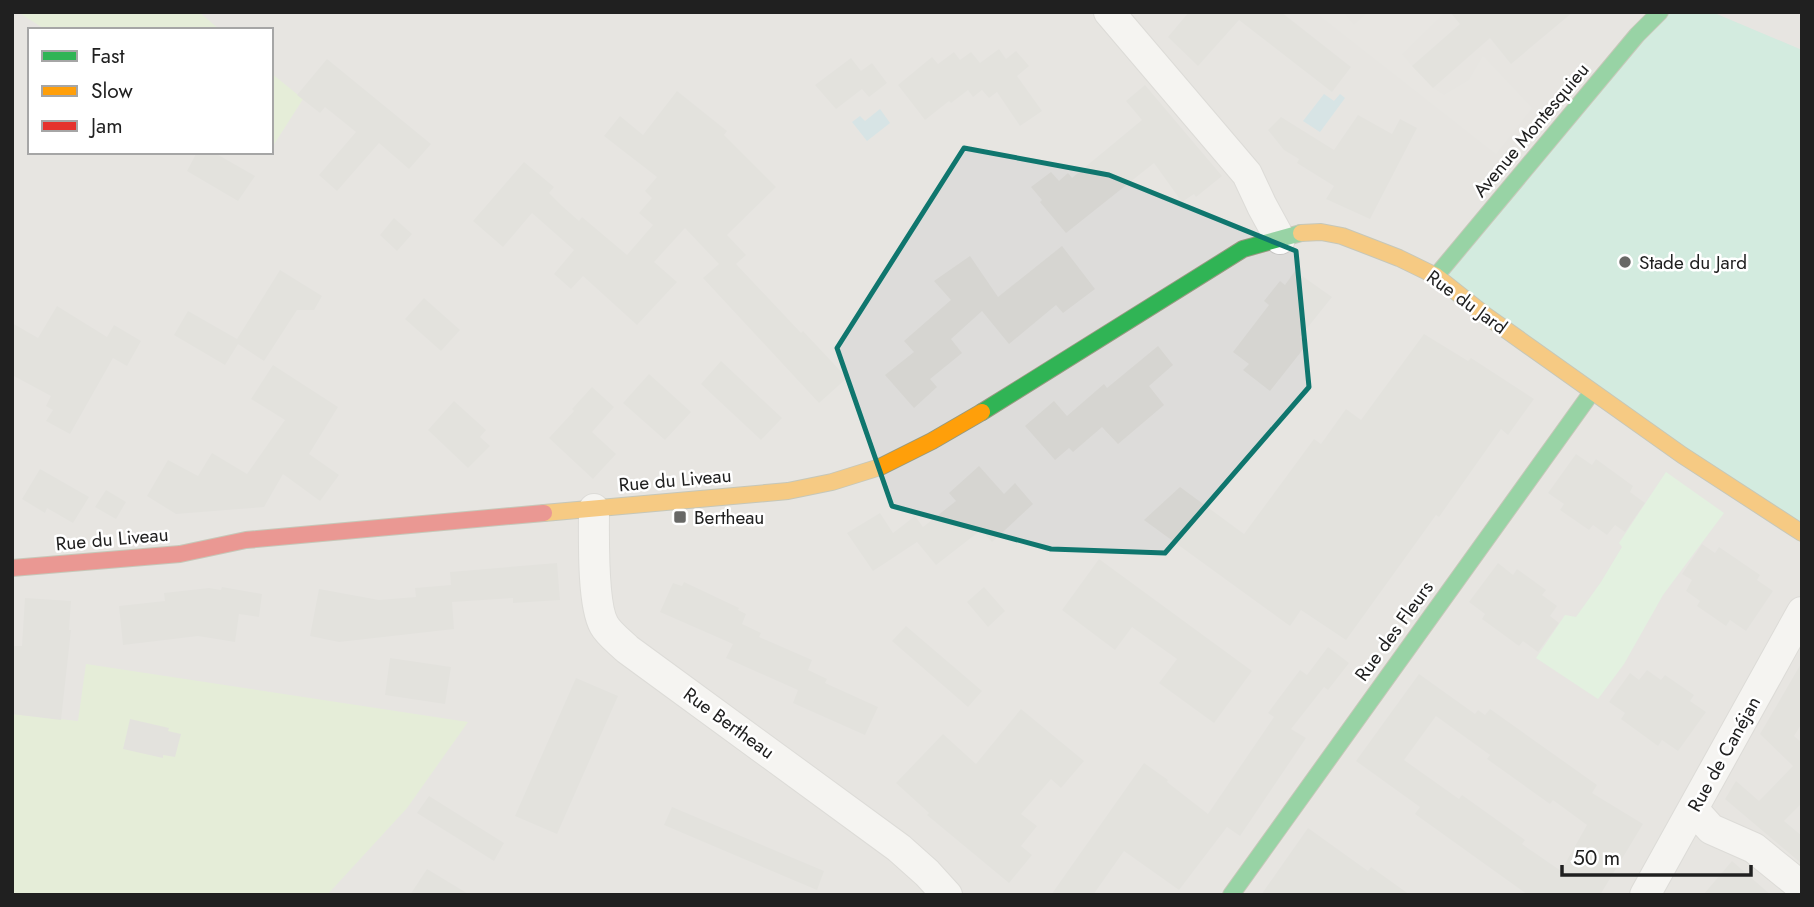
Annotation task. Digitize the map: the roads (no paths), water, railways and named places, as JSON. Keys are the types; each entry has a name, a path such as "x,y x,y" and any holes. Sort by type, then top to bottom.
{"street":[{"path":"1109,12 1247,174 1280,239"},
{"name":"Avenue Montesquieu","path":"1436,276 1624,51 1660,12"},
{"name":"Rue du Jard","path":"1280,239 1303,232 1342,236 1436,276 1592,392 1682,455 1802,533"},
{"name":"Rue du Liveau","path":"12,568 180,554 246,540 788,491 832,482 880,467 932,441 1004,400 1229,257 1251,246 1280,239"},
{"name":"Rue des Fleurs","path":"1231,895 1592,392"},
{"name":"Rue Bertheau","path":"594,509 599,612 604,625 613,636 627,649 899,848 947,895"},
{"name":"Rue de Canéjan","path":"1645,895 1802,612"},
{"path":"1693,809 1711,829 1754,848 1802,887"}],"water":[{"path":"1324,94 1334,101 1340,94 1345,98 1320,132 1303,121"},
{"path":"880,109 890,123 867,141 852,122 860,116 865,121"}],"place":[{"name":"Stade du Jard","path":"1625,262"},
{"name":"Bertheau","path":"680,517"}]}
